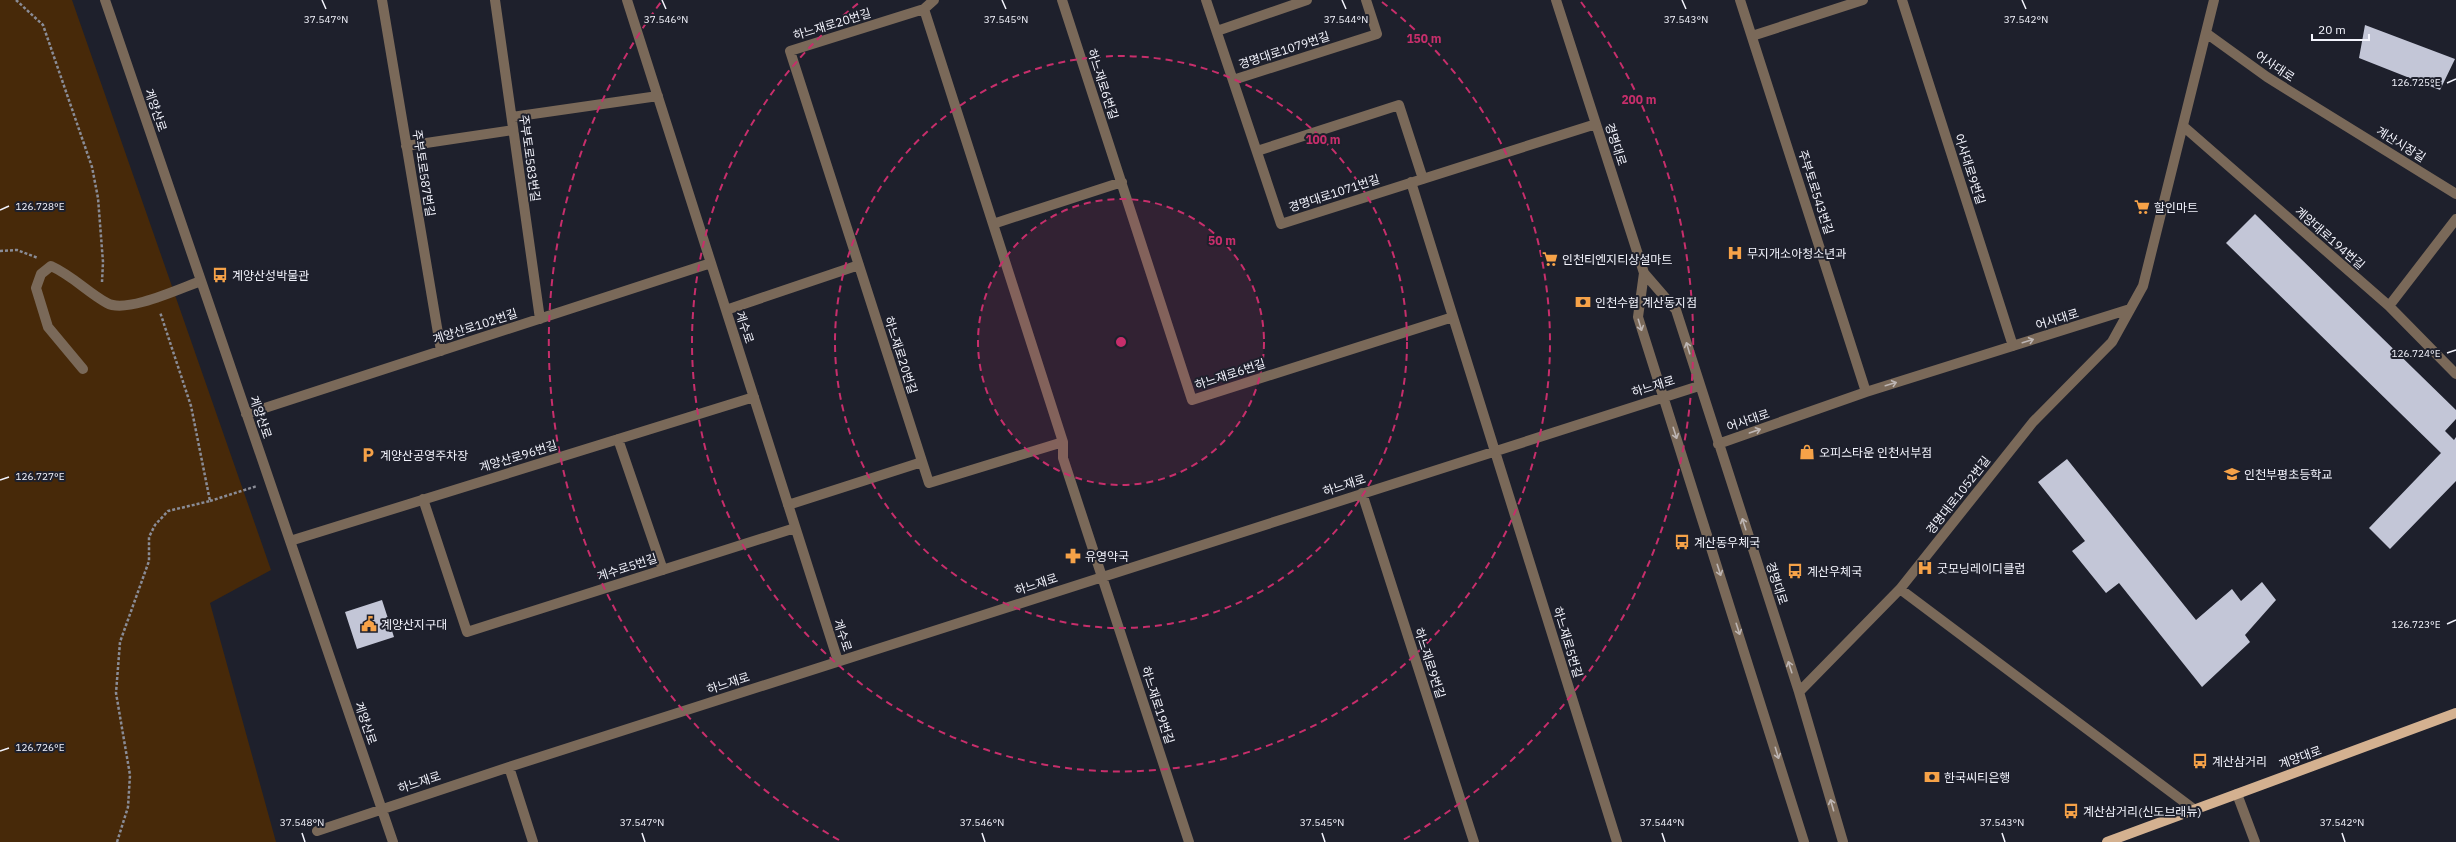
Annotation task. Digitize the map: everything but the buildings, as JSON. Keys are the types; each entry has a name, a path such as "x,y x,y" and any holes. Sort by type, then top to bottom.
{"main road":[{"name":"계양대로","path":"2108,842 2456,713"}],"street":[{"name":"계양산로","path":"105,0 393,842"},
{"name":"주부토로587번길","path":"382,0 441,351"},
{"name":"주부토로583번길","path":"495,0 540,319"},
{"name":"계수로","path":"627,0 838,661"},
{"path":"934,0 924,9 1063,442 1063,458 1102,576"},
{"name":"하느재로6번길","path":"1062,0 1192,400 1453,317"},
{"name":"경명대로1079번길","path":"1206,0 1246,119"},
{"path":"1216,31 1308,0"},
{"name":"경명대로1079번길","path":"1233,80 1377,34 1366,0"},
{"name":"경명대로","path":"1556,0 1644,273 1676,310 1699,386 1799,692 1843,842"},
{"name":"주부토로543번길","path":"1740,0 1866,392"},
{"path":"1752,36 1863,0"},
{"name":"어사대로9번길","path":"1902,0 2013,346"},
{"path":"2130,309 2144,286 2214,0"},
{"name":"하느재로20번길","path":"924,9 790,51 929,483 1063,442"},
{"name":"어사대로","path":"2206,33 2266,77 2332,117"},
{"path":"512,117 658,96"},
{"path":"1257,151 1399,105 1422,179"},
{"name":"계산시장길","path":"2332,117 2456,194"},
{"name":"경명대로1071번길","path":"1246,119 1281,224 1596,124"},
{"name":"계양대로194번길","path":"2183,126 2389,306 2456,374"},
{"path":"406,146 513,130"},
{"path":"993,224 1122,182"},
{"path":"1411,182 1495,450"},
{"path":"2389,306 2456,219"},
{"name":"계양산로102번길","path":"246,414 711,264"},
{"path":"726,310 859,265"},
{"path":"84,369 48,327 36,288 41,274 51,266 66,273 108,304 128,305 155,298 201,281"},
{"name":"경명대로","path":"1644,273 1638,317 1804,842"},
{"name":"어사대로","path":"1718,444 1866,392 2130,309"},
{"name":"경명대로1052번길","path":"1799,692 1900,589 2033,422 2112,342 2130,309"},
{"name":"하느재로","path":"317,831 381,808 1663,396 1699,386"},
{"name":"계양산로96번길","path":"290,541 754,397"},
{"path":"618,439 662,570"},
{"name":"하느재로5번길","path":"1495,450 1617,842"},
{"path":"788,505 922,462"},
{"name":"하느재로9번길","path":"1362,493 1474,842"},
{"name":"계수로5번길","path":"423,499 467,632 795,528"},
{"name":"하느재로19번길","path":"1102,576 1189,842"},
{"path":"1900,589 2195,810"},
{"path":"509,767 533,842"},
{"path":"2237,794 2255,842"}],"path":[{"path":"16,0 43,25 92,167 98,198 103,262 101,281 108,304"},
{"path":"0,251 17,250 40,258 51,266"},
{"path":"155,298 191,406 210,502"},
{"path":"117,842 128,807 130,775 116,693 120,642 149,561 149,537 155,525 168,511 210,502 270,482"}],"shaded area":[{"path":"0,0 72,0 271,570 210,603 276,842 0,842"}],"place":[{"name":"할인마트","path":"2142,207"},
{"name":"무지개소아청소년과","path":"1735,253"},
{"name":"인천티엔지티상설마트","path":"1550,259"},
{"name":"계양산성박물관","path":"220,275"},
{"name":"인천수협 계산동지점","path":"1583,302"},
{"name":"오피스타운 인천서부점","path":"1807,452"},
{"name":"계양산공영주차장","path":"368,455"},
{"name":"인천부평초등학교","path":"2232,474"},
{"name":"계산동우체국","path":"1682,542"},
{"name":"유영약국","path":"1073,556"},
{"name":"굿모닝레이디클럽","path":"1925,568"},
{"name":"계산우체국","path":"1795,571"},
{"name":"계양산지구대","path":"369,624"},
{"name":"계산삼거리","path":"2200,761"},
{"name":"한국씨티은행","path":"1932,777"},
{"name":"계산삼거리(신도브래뉴)","path":"2071,811"}]}
